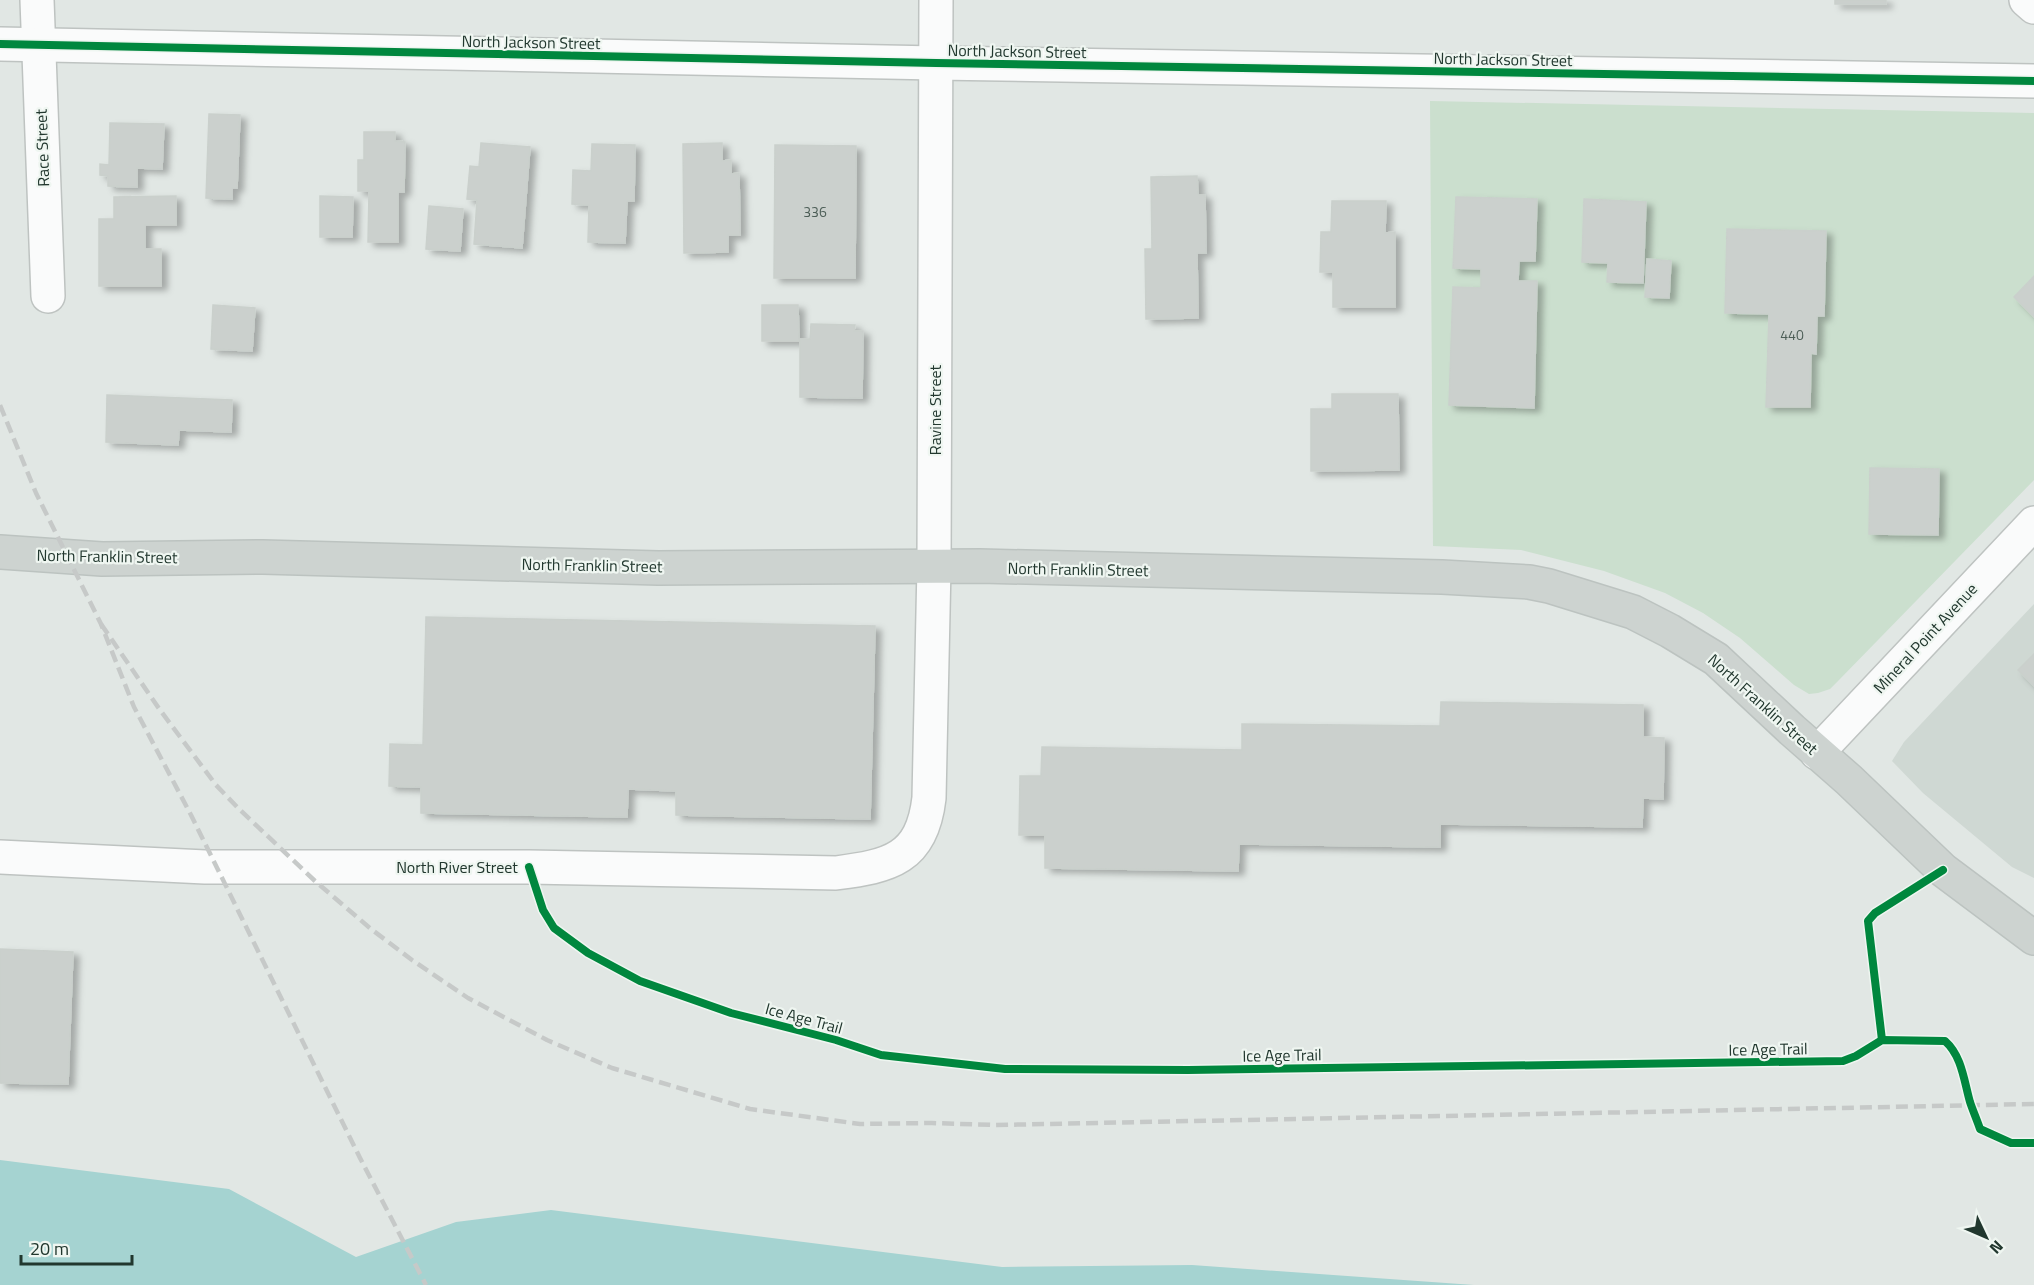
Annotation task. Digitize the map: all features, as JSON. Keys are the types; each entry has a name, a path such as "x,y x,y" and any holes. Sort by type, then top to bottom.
{"main road":[{"name":"North Franklin Street","path":"0,552 102,559 263,557 658,568 934,566 1442,577 1529,582 1633,612 1716,659 1944,870 2034,938"}],"street":[{"name":"Race Street","path":"37,0 48,296"},
{"name":"Ravine Street","path":"927,819 934,566 936,0"},
{"path":"2026,0 2034,7"},
{"name":"North Jackson Street","path":"0,44 936,63 2034,81"},
{"name":"Mineral Point Avenue","path":"1817,753 2034,523"},
{"name":"North River Street","path":"0,857 205,867 530,867 836,873 872,868 901,857 918,840 927,819"}],"shaded area":[{"path":"2034,604 2034,878 2012,867 1923,793 1892,761 1904,742"}],"green space":[{"path":"1430,101 2034,113 2034,480 1830,689 1809,694 1794,685 1740,638 1703,613 1665,593 1604,571 1521,550 1433,546"}],"water":[{"path":"0,1160 229,1189 356,1257 456,1222 551,1210 1002,1267 1192,1265 1474,1285 0,1285"}],"building":[{"path":"1835,0 1886,0 1886,4 1835,4"},
{"path":"209,114 240,115 237,188 232,188 232,199 206,198"},
{"path":"110,123 164,124 162,169 137,168 137,187 108,186 108,176 100,175 100,164 109,165"},
{"path":"364,132 395,132 395,141 405,142 404,192 398,192 398,242 368,242 369,191 358,191 358,160 364,160"},
{"path":"481,143 530,147 522,248 474,244 477,200 467,199 470,166 479,167"},
{"path":"722,143 722,161 731,160 731,174 739,173 740,235 728,235 728,252 684,253 683,144"},
{"path":"592,144 635,145 634,201 627,201 625,243 588,242 589,205 572,204 573,170 591,171"},
{"path":"775,145 856,146 855,278 774,278"},
{"path":"1197,176 1198,195 1205,195 1206,253 1197,253 1198,318 1146,319 1145,249 1152,249 1151,177"},
{"path":"176,196 176,225 145,225 145,249 161,249 161,286 99,286 99,219 114,219 114,197"},
{"path":"320,196 353,197 352,237 320,237"},
{"path":"1456,197 1537,199 1535,261 1519,261 1518,281 1537,281 1534,408 1449,405 1453,287 1481,288 1481,269 1453,268"},
{"path":"1584,199 1646,202 1643,283 1607,282 1608,263 1582,262"},
{"path":"1332,201 1386,201 1385,233 1395,232 1395,307 1333,307 1333,272 1320,272 1321,232 1331,232"},
{"path":"429,206 463,209 460,251 426,249"},
{"path":"1727,229 1826,231 1824,316 1817,316 1816,354 1811,353 1810,407 1766,407 1769,314 1725,313"},
{"path":"1647,259 1671,261 1669,298 1645,297"},
{"path":"2034,276 2034,317 2014,297"},
{"path":"213,305 255,308 252,351 211,349"},
{"path":"762,305 798,305 799,341 762,341"},
{"path":"811,324 855,325 854,331 863,331 862,398 800,397 800,339 810,339"},
{"path":"1332,394 1398,394 1399,470 1311,471 1311,409 1332,409"},
{"path":"107,395 232,400 231,432 179,430 178,445 106,442"},
{"path":"1870,468 1939,469 1938,535 1869,534"},
{"path":"426,617 875,626 870,819 676,815 676,791 628,789 627,817 421,813 421,787 389,786 390,744 423,745"},
{"path":"2034,654 2034,686 2018,670"},
{"path":"1441,702 1643,705 1643,737 1664,738 1663,799 1643,798 1642,827 1440,824 1440,847 1239,844 1238,871 1045,868 1045,835 1019,835 1020,776 1041,776 1042,747 1242,750 1242,724 1440,726"},
{"path":"0,949 73,952 68,1084 0,1083"}],"railway":[{"path":"0,405 36,493 101,624 134,707 191,815 360,1158 426,1285"},
{"path":"101,624 160,710 216,785 315,881 371,929 412,960 468,998 547,1040 612,1068 750,1109 860,1124 996,1125 2034,1104"}],"cycle path":[{"path":"0,44 936,63 2034,81"},
{"name":"Ice Age Trail","path":"529,867 543,910 554,928 588,953 640,981 731,1013 836,1040 881,1055 1005,1069 1188,1070 1843,1061 1882,1040 1945,1041 1959,1061 1980,1129 2011,1143 2034,1143"},
{"path":"1882,1040 1868,921 1875,913 1943,870"}]}
